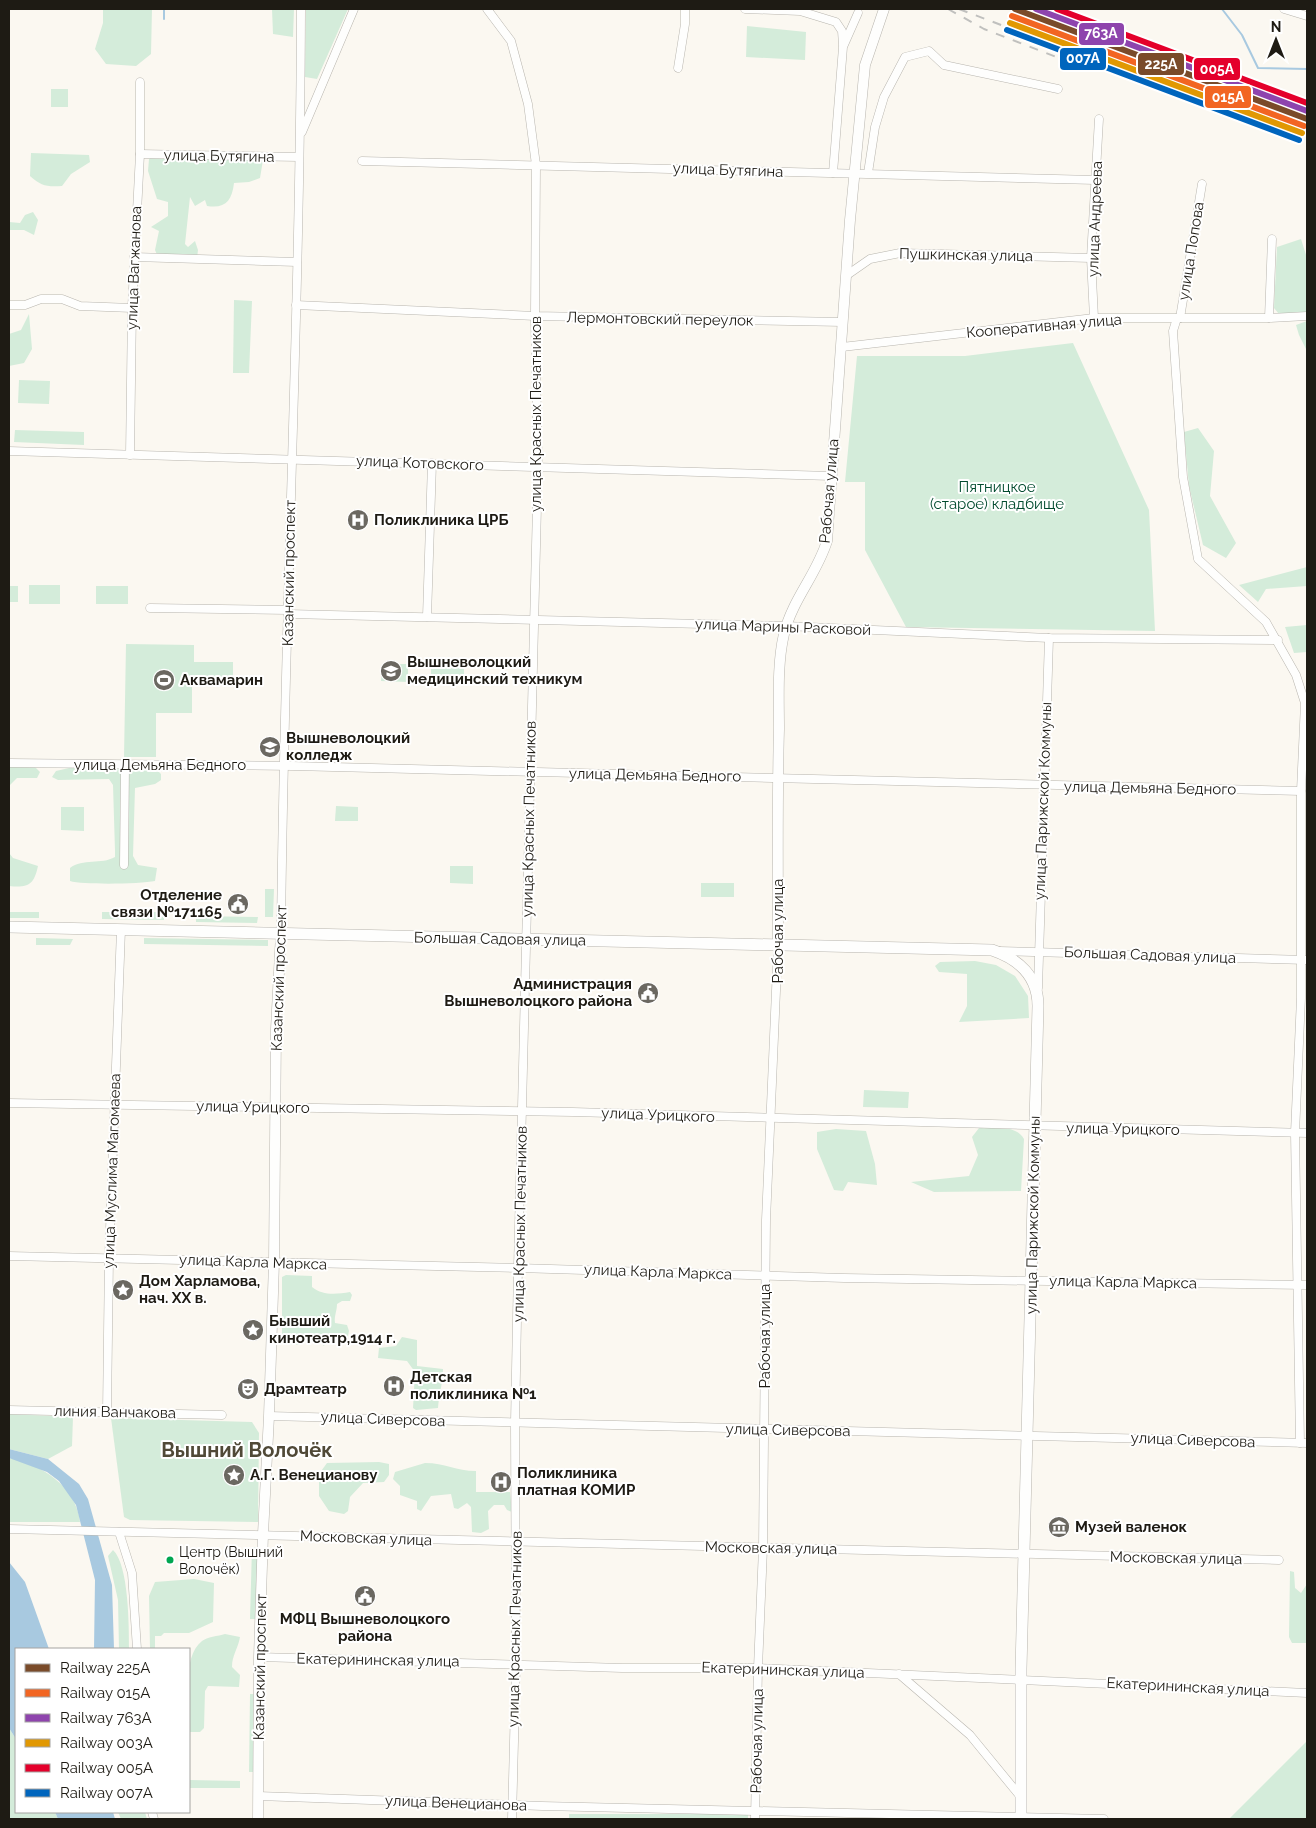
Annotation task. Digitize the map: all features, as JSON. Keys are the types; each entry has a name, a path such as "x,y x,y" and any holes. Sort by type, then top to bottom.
{"highway":[{"name":"Большая Садовая улица","path":"9,927 992,950 1010,958 1023,967"},
{"name":"улица Парижской Коммуны","path":"1021,1818 1021,1679 1037,994 1033,981 1023,967"}],"main road":[{"name":"Рабочая улица","path":"778,945 777,778 780,676 786,626 797,601 818,564 827,541 854,174 867,54 884,9"},
{"name":"Казанский проспект","path":"258,1819 262,1534 270,1416 274,1262 276,1030 281,934"}],"street":[{"name":"Казанский проспект","path":"281,934 283,766 300,136 301,9"},
{"name":"Казанский проспект","path":"300,136 354,9"},
{"name":"улица Красных Печатников","path":"487,9 511,41 528,104 536,165 535,316 538,466 518,1268 516,1664 512,1819"},
{"path":"678,68 685,24 685,9"},
{"path":"746,9 800,11 836,22 842,31 843,47 833,173"},
{"path":"1284,9 1307,16"},
{"path":"843,47 858,13"},
{"path":"868,173 875,127 884,97 905,57 929,52 944,65 1058,89"},
{"name":"улица Вагжанова","path":"130,455 132,308 140,154 140,82"},
{"name":"улица Андреева","path":"1094,318 1091,258 1099,119"},
{"name":"улица Бутягина","path":"140,154 298,157"},
{"name":"улица Бутягина","path":"362,161 1095,180"},
{"name":"улица Попова","path":"1202,184 1178,318 1173,331 1183,477 1198,559 1266,622 1278,640 1296,675 1305,702 1301,791 1304,960 1295,1133 1304,1443"},
{"path":"1269,318 1272,239"},
{"name":"Пушкинская улица","path":"847,276 870,259 900,253 1091,258"},
{"path":"134,257 297,262"},
{"path":"9,305 25,306 41,300 62,299 80,306 132,308"},
{"name":"Лермонтовский переулок","path":"296,305 535,316 844,322"},
{"name":"Кооперативная улица","path":"842,347 1094,318 1269,318 1307,316"},
{"name":"улица Котовского","path":"9,451 831,476"},
{"path":"428,618 432,463"},
{"name":"улица Марины Расковой","path":"150,608 428,618 786,626 1049,638 1278,640"},
{"name":"улица Парижской Коммуны","path":"1037,994 1049,638"},
{"name":"улица Демьяна Бедного","path":"9,763 283,766 1301,791"},
{"path":"124,865 125,764"},
{"name":"улица Муслима Магомаева","path":"107,1412 109,1257 121,929"},
{"name":"Рабочая улица","path":"755,1819 763,1548 765,1275 778,945"},
{"name":"Большая Садовая улица","path":"992,950 1304,960"},
{"name":"улица Урицкого","path":"9,1103 522,1112 1307,1133"},
{"name":"улица Карла Маркса","path":"9,1256 1031,1281 1307,1285"},
{"name":"линия Ванчакова","path":"9,1410 222,1414"},
{"name":"улица Сиверсова","path":"270,1416 1304,1443"},
{"name":"Московская улица","path":"9,1529 1279,1560"},
{"path":"119,1532 132,1573 137,1648"},
{"name":"Екатерининская улица","path":"259,1657 622,1668 758,1668 1307,1693"},
{"path":"899,1674 970,1734 1020,1796"},
{"name":"улица Венецианова","path":"258,1796 512,1805 1104,1819"}],"green space":[{"path":"103,9 152,9 151,54 136,66 106,64 95,49 103,23"},
{"path":"272,9 294,9 293,37 273,34"},
{"path":"306,9 348,9 317,79 305,77"},
{"path":"747,26 806,32 805,60 746,57"},
{"path":"51,89 68,89 68,107 51,107"},
{"path":"31,153 89,155 90,162 71,174 62,186 48,186 41,184 30,176"},
{"path":"154,156 195,160 202,158 263,160 260,178 249,182 234,183 229,199 223,205 207,206 205,200 195,206 190,197 185,244 188,247 195,241 198,250 197,258 158,257 155,250 159,231 151,227 168,216 168,202 157,199 148,171 149,159"},
{"path":"33,212 38,220 34,235 24,230 9,230 9,222 20,223 25,215"},
{"path":"1301,239 1307,258 1307,310 1306,313 1279,314 1274,308 1277,247"},
{"path":"234,300 252,301 249,373 233,373"},
{"path":"29,314 32,349 24,363 9,366 9,334 21,330"},
{"path":"1307,321 1307,351 1296,325"},
{"name":"Пятницкое (старое) кладбище","path":"1073,343 1149,510 1155,631 906,627 865,550 865,482 845,482 857,356 965,356"},
{"path":"19,380 50,381 49,404 18,403"},
{"path":"1198,428 1214,451 1210,496 1236,543 1226,558 1203,545 1189,486 1184,432"},
{"path":"15,430 84,432 84,445 14,442"},
{"path":"1307,567 1307,586 1266,589 1258,602 1239,585"},
{"path":"29,585 60,585 60,604 29,604"},
{"path":"9,586 18,586 18,602 9,602"},
{"path":"96,586 128,586 128,604 96,604"},
{"path":"1307,625 1307,652 1294,653 1285,627"},
{"path":"126,644 194,645 194,662 233,662 233,680 192,680 192,713 156,713 156,757 124,757"},
{"path":"431,662 464,662 464,682 431,682"},
{"path":"382,664 408,664 408,682 381,681"},
{"path":"9,766 35,767 40,772 37,778 17,778 9,786"},
{"path":"69,768 156,769 161,774 161,780 155,784 135,788 133,856 138,865 157,868 155,881 112,884 70,881 70,868 81,863 110,859 115,857 115,851 113,785 109,779 58,780 52,777 56,771"},
{"path":"336,806 358,807 358,821 335,821"},
{"path":"61,807 84,807 84,831 61,830"},
{"path":"9,853 13,858 38,866 29,884 25,886 9,886"},
{"path":"450,866 473,866 473,884 450,883"},
{"path":"701,883 734,883 734,897 701,897"},
{"path":"265,889 274,889 273,917 265,917"},
{"path":"9,912 39,912 39,918 9,918"},
{"path":"102,912 164,912 164,920 102,919"},
{"path":"196,916 258,917 257,923 196,922"},
{"path":"36,938 73,939 70,945 36,945"},
{"path":"144,938 268,940 268,946 144,944"},
{"path":"975,961 996,965 1015,976 1028,996 1029,1018 959,1022 967,1006 967,974 939,972 935,966 940,962"},
{"path":"864,1090 909,1092 908,1108 863,1107"},
{"path":"979,1128 1010,1129 1016,1131 1024,1139 1021,1191 934,1192 911,1182 969,1176 978,1155 972,1137"},
{"path":"836,1129 866,1131 875,1164 877,1185 848,1182 843,1191 834,1190 817,1149 817,1132"},
{"path":"286,1275 312,1276 312,1287 321,1292 335,1294 350,1292 352,1295 350,1301 342,1301 337,1304 335,1318 335,1323 347,1325 349,1331 347,1340 338,1343 335,1336 327,1338 324,1346 315,1337 307,1337 298,1345 282,1344 282,1277"},
{"path":"402,1337 417,1340 417,1366 443,1369 438,1408 416,1410 413,1408 415,1372 407,1361 378,1358 379,1348 396,1346"},
{"path":"9,1414 73,1417 72,1446 48,1459 9,1449"},
{"path":"111,1418 252,1422 259,1433 258,1522 130,1520 124,1517"},
{"path":"9,1458 33,1466 55,1479 72,1498 80,1522 9,1522"},
{"path":"379,1462 389,1464 389,1475 384,1482 363,1483 350,1497 348,1511 344,1514 329,1511 319,1496 319,1474 327,1463"},
{"path":"425,1463 476,1471 476,1492 510,1492 512,1512 507,1510 504,1505 494,1505 488,1511 489,1529 481,1533 472,1532 471,1507 467,1503 458,1509 454,1508 451,1494 431,1496 421,1511 417,1509 417,1501 400,1495 400,1486 393,1479 395,1472"},
{"path":"252,1547 258,1547 256,1619 250,1619"},
{"path":"113,1550 118,1558 125,1582 129,1648 119,1648 118,1600 108,1556"},
{"path":"1290,1571 1294,1572 1295,1588 1301,1593 1307,1584 1307,1643 1292,1643 1289,1637"},
{"path":"194,1579 214,1583 213,1622 189,1633 164,1633 161,1636 155,1636 155,1648 150,1648 149,1596 155,1582"},
{"path":"225,1634 240,1637 232,1667 240,1675 239,1687 208,1686 205,1691 204,1728 200,1732 190,1732 191,1659 195,1649 202,1641"},
{"path":"250,1694 255,1694 254,1772 249,1772"},
{"path":"9,1728 15,1737 15,1813 55,1813 58,1819 9,1819"},
{"path":"1307,1741 1307,1819 1229,1819"},
{"path":"190,1780 240,1781 240,1788 190,1788"},
{"path":"118,1813 145,1813 147,1819 121,1819"},
{"path":"569,1814 748,1814 748,1819 569,1819"}],"water":[{"path":"9,1449 48,1459 79,1484 88,1499 112,1585 114,1648 94,1648 95,1580 76,1505 59,1481 47,1472 9,1458"},
{"path":"9,1562 25,1582 49,1648 15,1648 15,1737 9,1728"},
{"path":"55,1813 113,1813 115,1819 58,1819"}],"waterway":[{"path":"164,9 164,19"},
{"path":"1222,9 1242,35 1258,68 1307,69"}],"railway":[{"path":"948,9 984,29 1085,68"},
{"path":"959,9 1170,89 1252,114"},
{"path":"1047,9 1239,76"},
{"path":"1260,117 1307,139"}],"rail line":[{"name":"225А","path":"1015,9 1307,119"},
{"name":"763А","path":"1036,9 1307,111"},
{"name":"005А","path":"1057,9 1307,103"},
{"name":"015А","path":"1012,16 1304,126"},
{"name":"003А","path":"1010,23 1302,133"},
{"name":"007А","path":"1007,30 1299,140"}],"place":[{"name":"Поликлиника ЦРБ","path":"358,520"},
{"name":"Вышневолоцкий медицинский техникум","path":"391,671"},
{"name":"Аквамарин","path":"164,680"},
{"name":"Вышневолоцкий колледж","path":"270,747"},
{"name":"Отделение связи №171165","path":"238,904"},
{"name":"Администрация Вышневолоцкого района","path":"648,993"},
{"name":"Дом Харламова, нач. XX в.","path":"123,1290"},
{"name":"Бывший кинотеатр,1914 г.","path":"253,1330"},
{"name":"Детская поликлиника №1","path":"394,1386"},
{"name":"Драмтеатр","path":"248,1389"},
{"name":"А.Г. Венецианову","path":"234,1475"},
{"name":"Поликлиника платная КОМИР","path":"501,1482"},
{"name":"Музей валенок","path":"1059,1527"},
{"name":"Центр (Вышний Волочёк)","path":"170,1560"},
{"name":"МФЦ Вышневолоцкого района","path":"365,1596"}],"district":[{"name":"Вышний Волочёк","path":"247,1450"}]}
